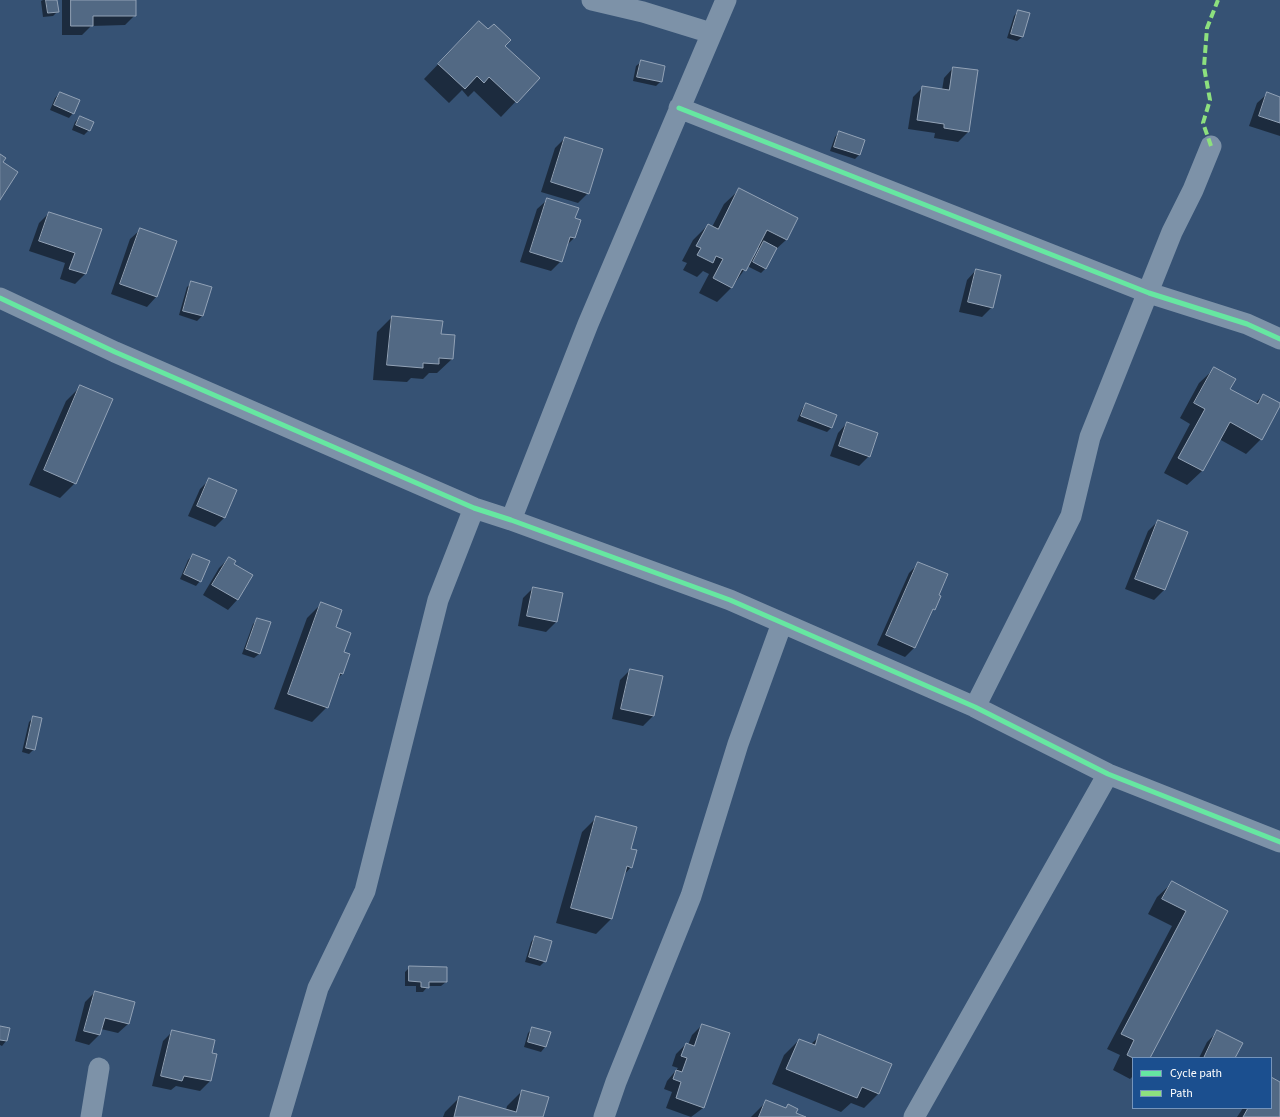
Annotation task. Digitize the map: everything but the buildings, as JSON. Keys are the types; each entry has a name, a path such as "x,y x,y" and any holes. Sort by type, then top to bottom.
{"street":[{"path":"592,0 643,12 711,34"},
{"path":"511,520 588,324 726,0"},
{"path":"679,108 1149,293 1247,324 1280,339"},
{"path":"975,706 1071,516 1090,437 1149,293 1172,232 1193,190 1211,146"},
{"path":"0,298 115,352 474,508 511,520 730,600 975,706 1108,774 1280,842"},
{"path":"280,1117 318,988 365,891 438,600 474,508"},
{"path":"604,1117 616,1082 691,896 738,744 782,623"},
{"path":"914,1117 1108,774"},
{"path":"90,1117 99,1068"}],"marked path":[{"path":"1211,146 1203,123 1210,100 1204,67 1207,28 1218,0"}],"cycle path":[{"path":"679,108 1149,293 1247,324 1280,339"},
{"path":"0,298 115,352 474,508 511,520 730,600 975,707 1108,774 1280,842"}]}
